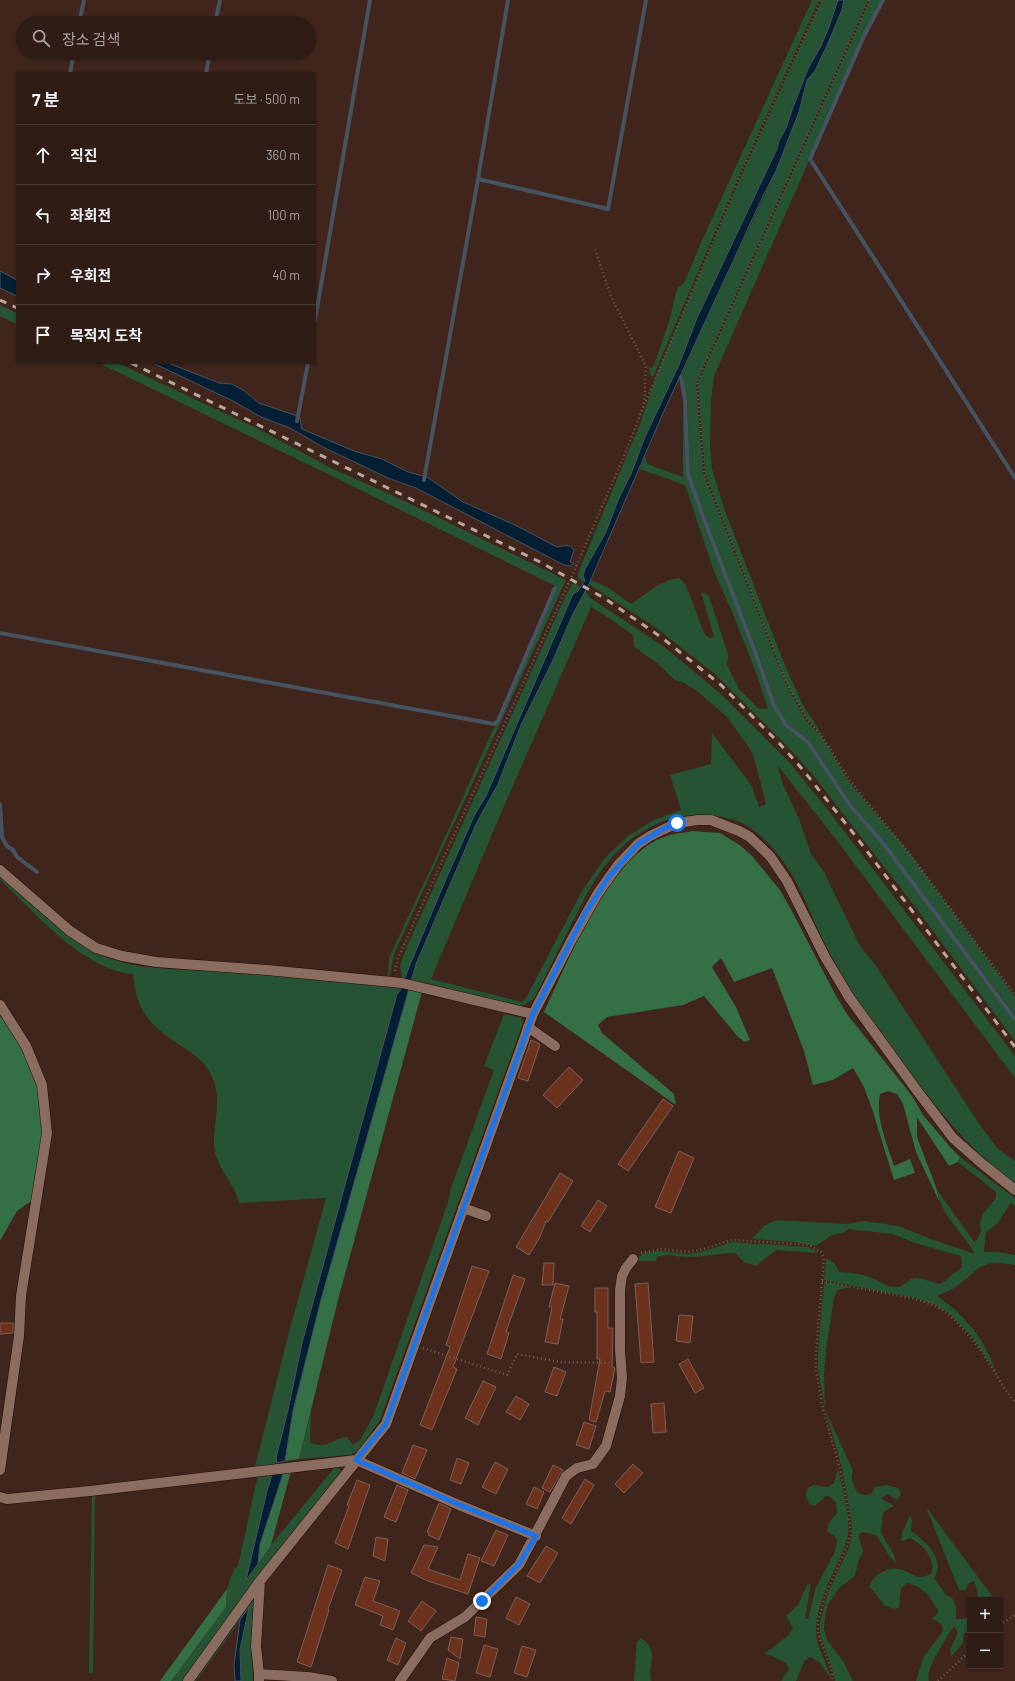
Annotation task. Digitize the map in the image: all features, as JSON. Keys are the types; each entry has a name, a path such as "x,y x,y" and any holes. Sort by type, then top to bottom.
{"street":[{"path":"188,1681 260,1582 386,1424 533,1014 570,941 595,898 618,865 638,844 663,829 687,821 711,820 726,825 750,837 770,856 787,881 825,957 849,997 953,1138 1015,1190"},
{"path":"0,870 70,932 96,948 122,956 156,962 267,970 398,983 533,1014"},
{"path":"0,1005 26,1046 39,1078 44,1100 47,1133 21,1296 19,1336 0,1470"},
{"path":"528,1027 555,1046"},
{"path":"463,1208 486,1216"},
{"path":"400,1681 430,1638 465,1618 519,1564 536,1536 566,1476 577,1468 593,1464 606,1446 620,1396 622,1378 620,1290 624,1272 633,1260"},
{"path":"0,1497 8,1499 90,1491 356,1460 536,1536"},
{"path":"260,1582 256,1646 259,1678 308,1677 332,1681"}],"path":[{"path":"398,983 394,972 398,958 571,578 628,447 644,405 742,171 821,0"},
{"path":"869,0 697,383 704,473 794,700 807,720 822,736 850,781 909,853 1015,995"},
{"path":"595,249 610,294 646,367 644,405"},
{"path":"633,1260 643,1252 662,1249 688,1252 704,1249 731,1240 809,1245 821,1252 824,1258 816,1352 816,1370 823,1409 840,1469 850,1525 850,1535 847,1546 826,1593 818,1622 818,1634 831,1668 833,1681"},
{"path":"822,1281 915,1299 936,1306 950,1315 972,1339 1015,1402"},
{"path":"414,1345 507,1375 517,1354 560,1362 621,1363"},
{"path":"1003,1623 1015,1615"},
{"path":"938,1681 967,1654"}],"green space":[{"path":"812,0 819,0 741,171 653,377 650,374 649,367 652,368 654,365 669,322 678,288 684,283"},
{"path":"822,0 838,0 829,27 821,46 808,69 777,149 697,318 679,365 645,437 605,534 585,569 583,576 584,582 577,578 580,568 640,424 657,374 743,172"},
{"path":"844,0 868,0 696,383 703,473 785,682 806,721 822,737 849,782 909,853 1015,997 1015,1015 883,841 852,804 809,740 788,724 781,715 707,525 690,474 687,400 682,374 776,171 799,112 807,80 815,71 829,41 842,10"},
{"path":"870,0 882,0 864,36 714,376 711,400 710,444 712,469 725,511 784,663 803,705 823,736 807,719 786,682 705,473 698,383"},
{"path":"0,305 16,313 16,324 0,316"},
{"path":"101,364 120,364 258,429 331,468 396,497 566,580 394,954 390,975 388,977 389,959 393,949 495,725 499,723 557,587"},
{"path":"683,401 687,474 704,526 752,646 773,706 786,726 807,742 849,806 881,843 1015,1021 1015,1041 910,900 813,775 787,746 715,674 656,628 589,584 591,580 607,587 631,604 660,584 679,578 686,585 705,635 710,638 714,637 701,592 709,596 728,655 727,665 739,689 759,709 768,709 758,678 733,614 713,569 685,485 640,469 645,456 647,464 683,477"},
{"path":"574,583 581,587 566,609 486,796 475,814 446,879 407,972 406,980 402,978 400,965 408,944 565,597"},
{"path":"584,591 589,597 663,646 723,696 789,762 828,810 1015,1056 1015,1078 835,838 778,766 782,782 799,819 811,854 824,872 857,940 874,963 980,1125 997,1148 1015,1161 1015,1183 980,1154 964,1138 921,1087 853,994 826,947 802,894 786,865 763,838 746,825 737,821 715,816 689,815 675,818 650,827 628,842 618,851 597,876 534,999 522,1006 515,1006 411,982 416,964 476,824 498,784 521,725 553,660","holes":["591,607 633,635 634,646 637,649 657,663 675,680 696,690 727,717 750,749 754,758 766,804 759,807 752,786 712,733 711,764 670,775 681,810 654,820 628,836 605,858 582,891 526,998 522,1002 431,979 498,820"]},
{"path":"693,831 720,833 741,846 753,857 780,890 847,1014 912,1096 923,1115 960,1157 958,1162 949,1166 917,1117 917,1137 937,1190 939,1201 916,1152 903,1104 897,1094 888,1091 880,1094 880,1121 894,1166 910,1159 915,1173 894,1180 864,1087 853,1068 833,1080 813,1085 804,1051 772,968 734,982 721,958 712,967 736,1007 750,1040 745,1042 738,1037 704,996 683,1005 607,1017 598,1025 602,1033 674,1094 676,1105 544,1012 591,914 606,890 623,868 641,850 661,838"},
{"path":"0,874 62,930 89,948 117,961 147,967 269,975 402,988 397,994 302,1343 276,1458 277,1463 273,1465 255,1467 289,1332 326,1198 239,1203 237,1195 221,1168 215,1153 214,1136 217,1101 215,1084 206,1066 195,1055 161,1032 147,1017 138,998 133,974 114,970 96,962 78,951 44,923 0,879"},
{"path":"409,988 422,992 338,1300 299,1459 285,1461 293,1411 321,1300"},
{"path":"504,1014 522,1018 523,1023 380,1420 358,1451 351,1455 299,1459 311,1412 310,1443 317,1445 327,1444 347,1437 353,1445 360,1440 373,1417 448,1202 450,1191 494,1070 484,1066"},
{"path":"0,1016 15,1034 39,1085 44,1132 34,1199 17,1211 0,1241"},
{"path":"960,1157 1015,1198 1015,1206 1011,1203 997,1224 986,1232 984,1252 998,1252 1015,1255 1015,1265 1003,1263 987,1264 975,1271 954,1288 937,1296 956,1311 973,1329 992,1361 996,1372 973,1338 950,1314 936,1305 915,1298 824,1280 826,1258 835,1264 839,1272 865,1275 892,1287 902,1286 914,1278 921,1278 941,1284 962,1267 961,1256 915,1243 893,1234 848,1229 843,1233 832,1235 816,1246 794,1242 752,1239 764,1226 776,1220 847,1224 864,1221 899,1226 975,1254 943,1208 937,1190 975,1243 981,1232 980,1223 982,1215 996,1198 996,1192 958,1162"},
{"path":"731,1242 808,1247 820,1253 776,1250 756,1266 744,1262 735,1253 694,1257 665,1255 657,1257 656,1261 634,1261 644,1253 662,1251 688,1254 705,1251"},
{"path":"824,1282 851,1287 838,1290 834,1297 824,1373 825,1409 818,1370 818,1352"},
{"path":"825,1409 853,1471 852,1479 857,1492 863,1495 871,1494 875,1487 886,1485 898,1488 901,1494 897,1500 887,1494 881,1498 894,1506 883,1512 881,1533 894,1555 896,1562 890,1557 876,1535 863,1532 859,1534 863,1552 859,1558 855,1576 839,1588 827,1606 824,1629 827,1640 843,1661 853,1681 835,1681 820,1634 820,1622 828,1593 849,1547 852,1535 852,1525 842,1468"},
{"path":"335,1467 341,1470 339,1474 256,1579 182,1681 171,1681 226,1607 227,1589 234,1569 238,1566 258,1475 273,1472 267,1491 247,1579 271,1545"},
{"path":"838,1469 844,1493 849,1528 845,1547 821,1604 818,1614 816,1633 818,1644 831,1679 820,1663 811,1657 805,1660 796,1681 781,1681 789,1669 786,1663 765,1653 789,1635 793,1628 786,1616 798,1605 807,1585 811,1584 805,1618 808,1619 816,1587 835,1552 837,1540 828,1532 828,1524 837,1513 836,1503 831,1497 826,1496 815,1506 809,1504 806,1497 807,1489 813,1485 828,1487 834,1483"},
{"path":"284,1471 291,1471 271,1545 258,1564 260,1544"},
{"path":"92,1495 95,1495 93,1673 89,1673"},
{"path":"926,1507 993,1597 978,1597 974,1581 969,1583 965,1590 959,1590"},
{"path":"910,1515 912,1520 911,1531 928,1545 936,1557 937,1571 934,1578 946,1595 952,1598 956,1606 956,1619 967,1618 967,1632 963,1634 963,1643 951,1657 950,1650 958,1632 954,1626 933,1661 930,1669 929,1681 916,1681 924,1656 942,1633 943,1627 941,1624 931,1618 936,1616 938,1611 932,1601 926,1593 918,1587 907,1583 901,1588 899,1608 888,1607 869,1587 877,1575 890,1569 900,1569 919,1577 927,1576 932,1573 932,1562 927,1552 910,1538 901,1541 902,1533"},
{"path":"227,1589 226,1607 171,1681 160,1681"},
{"path":"253,1599 256,1603 252,1653 253,1681 241,1681 240,1650 249,1608 196,1681 191,1681 250,1601"},
{"path":"641,1638 647,1643 652,1653 650,1674 651,1681 634,1681 637,1642"}],"water":[{"path":"838,0 844,0 842,10 815,71 807,80 799,112 776,171 763,196 664,411 589,584 572,616 553,660 521,725 498,784 476,824 416,964 321,1300 293,1411 285,1461 277,1463 276,1458 302,1343 397,994 402,988 407,972 446,879 475,814 486,796 573,594 578,591 585,581 583,576 585,569 605,534 645,437 679,365 697,318 777,149 808,69 821,46 829,27"},
{"path":"0,271 16,279 16,296 0,288"},
{"path":"155,364 171,364 219,383 232,384 243,390 259,403 300,417 302,429 354,451 382,459 408,472 427,477 463,502 515,525 557,547 571,546 574,550 570,562 574,563 570,566 564,565 416,488 388,478 323,447 290,428 261,417 233,401"},
{"path":"284,1471 260,1544 258,1564 246,1580 267,1491 273,1472"},
{"path":"249,1607 240,1650 241,1681 235,1681 234,1665 240,1620"}],"building":[{"path":"531,1040 540,1044 528,1081 518,1078"},
{"path":"569,1067 583,1080 557,1108 543,1095"},
{"path":"663,1099 673,1106 628,1171 618,1164"},
{"path":"679,1151 694,1158 671,1213 655,1207"},
{"path":"560,1173 573,1181 548,1222 546,1221 540,1237 529,1255 516,1247"},
{"path":"598,1200 607,1206 590,1232 581,1226"},
{"path":"544,1263 554,1263 553,1285 542,1285"},
{"path":"472,1266 489,1271 453,1367 457,1369 432,1430 420,1425 450,1347 446,1345"},
{"path":"513,1275 525,1279 506,1332 509,1333 501,1359 487,1354"},
{"path":"555,1283 569,1286 560,1319 563,1319 558,1344 545,1342 552,1307 549,1307"},
{"path":"648,1283 654,1362 641,1363 635,1284"},
{"path":"595,1288 608,1288 608,1328 613,1328 612,1366 615,1368 610,1392 605,1391 596,1422 589,1420 600,1359 597,1359 597,1312 595,1312"},
{"path":"679,1315 693,1316 690,1343 676,1341"},
{"path":"0,1323 13,1323 13,1333 0,1334"},
{"path":"688,1359 704,1388 695,1393 679,1364"},
{"path":"554,1367 566,1372 557,1396 545,1392"},
{"path":"483,1381 496,1387 478,1425 465,1418"},
{"path":"516,1396 529,1404 520,1420 506,1412"},
{"path":"664,1403 666,1432 653,1433 651,1404"},
{"path":"584,1422 596,1426 589,1449 576,1445"},
{"path":"413,1445 427,1450 415,1479 402,1473"},
{"path":"457,1458 469,1463 461,1484 450,1480"},
{"path":"495,1462 508,1469 496,1494 482,1487"},
{"path":"633,1464 643,1473 624,1493 615,1484"},
{"path":"553,1465 563,1470 550,1492 542,1488"},
{"path":"585,1479 594,1485 571,1524 562,1518"},
{"path":"357,1480 370,1485 348,1549 335,1543"},
{"path":"397,1485 408,1490 396,1522 384,1517"},
{"path":"534,1487 544,1492 537,1509 526,1504"},
{"path":"439,1503 451,1509 439,1540 428,1535 429,1533 427,1532"},
{"path":"496,1530 508,1535 494,1566 481,1561"},
{"path":"376,1537 388,1539 385,1561 373,1556"},
{"path":"424,1545 438,1547 428,1569 460,1580 468,1554 480,1558 468,1594 428,1581 411,1573"},
{"path":"546,1546 558,1553 540,1583 527,1576"},
{"path":"328,1565 342,1570 328,1609 329,1610 311,1667 297,1662"},
{"path":"365,1577 380,1581 373,1601 400,1611 393,1630 380,1625 383,1616 355,1605"},
{"path":"516,1597 530,1604 519,1625 506,1618"},
{"path":"422,1601 436,1611 421,1631 408,1621"},
{"path":"476,1617 487,1619 485,1637 474,1635"},
{"path":"451,1637 463,1639 460,1659 448,1650"},
{"path":"396,1638 406,1643 398,1665 387,1660"},
{"path":"484,1645 498,1649 490,1677 476,1673"},
{"path":"522,1646 536,1650 527,1677 514,1673"},
{"path":"447,1658 459,1663 455,1681 442,1679"}],"waterway":[{"path":"81,16 84,0"},
{"path":"217,16 220,0"},
{"path":"316,314 370,0"},
{"path":"424,480 478,179 508,0"},
{"path":"478,179 608,209 646,0"},
{"path":"883,0 864,36 810,159 1015,478"},
{"path":"70,72 73,60"},
{"path":"206,72 209,60"},
{"path":"297,421 308,364"},
{"path":"681,377 685,400 688,474 774,705 786,725 808,742 850,805 882,842 1015,1019"},
{"path":"0,633 494,724 498,721 555,588"},
{"path":"0,804 2,837 7,846 13,850 17,857 37,872"}],"railway":[{"path":"0,300 16,308"},
{"path":"133,364 540,562 604,598 661,637 721,685 779,743 803,770 854,834 1015,1047"}],"route":[{"path":"482,1601 495,1586 509,1575 519,1564 536,1536 356,1460 386,1424 533,1014 570,941 608,878 638,844 663,829 677,823"}]}
